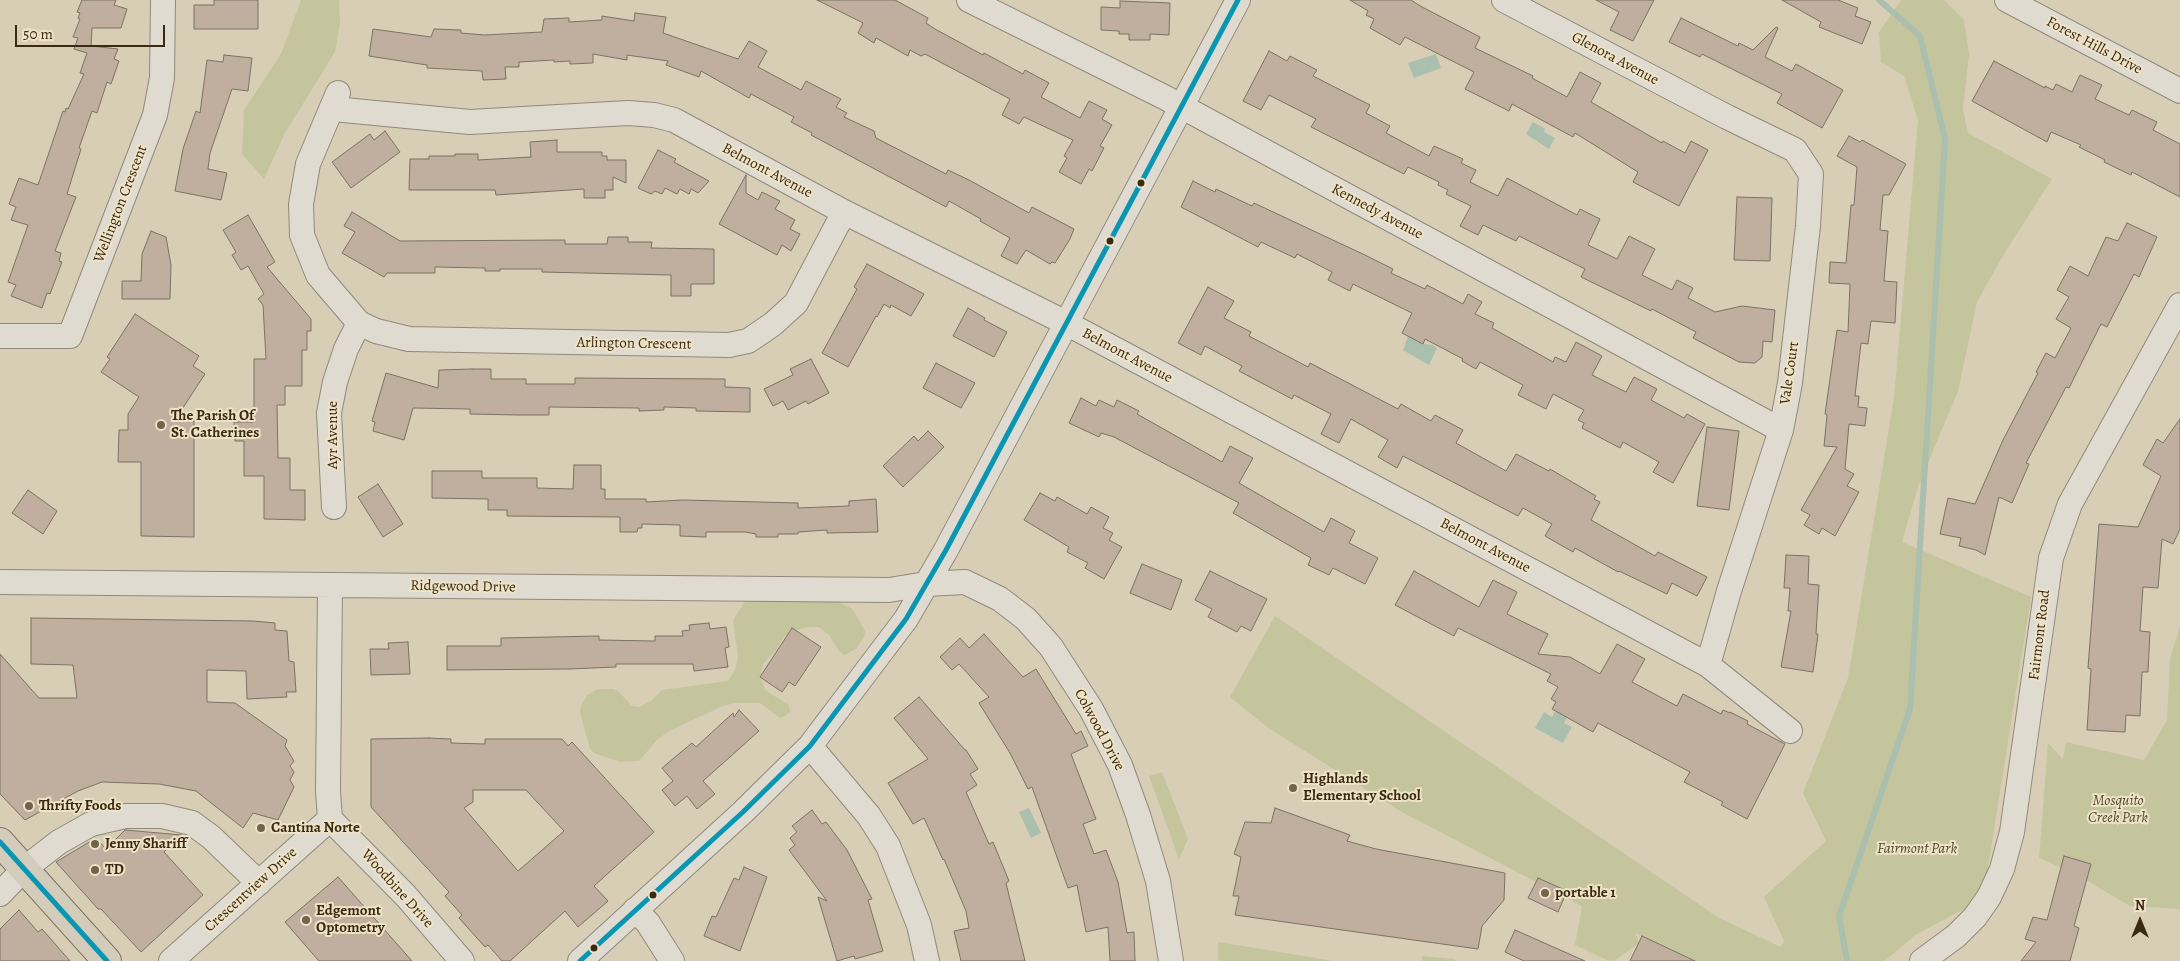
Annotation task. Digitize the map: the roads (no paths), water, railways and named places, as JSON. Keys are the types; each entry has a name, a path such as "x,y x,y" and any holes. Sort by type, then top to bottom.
{"main road":[{"path":"0,842 107,961"}],"street":[{"name":"Wellington Crescent","path":"0,336 70,336 155,115 162,78 163,0"},
{"name":"Kennedy Avenue","path":"968,0 1181,106 1782,430"},
{"path":"580,961 743,812 810,746 906,618 926,584 1238,0"},
{"name":"Glenora Avenue","path":"1504,0 1727,117"},
{"name":"Forest Hills Drive","path":"2007,0 2180,91"},
{"name":"Belmont Avenue","path":"359,323 318,275 302,235 301,204 308,164 336,101 470,122 628,113 654,115 674,120 844,212 1066,323 1708,665 1790,731"},
{"name":"Vale Court","path":"1708,665 1729,591 1782,430 1790,383 1808,226 1811,174 1794,150 1727,117"},
{"name":"Arlington Crescent","path":"359,323 376,331 409,339 729,345 748,341 773,324 796,303 844,212"},
{"name":"Fairmont Road","path":"1922,961 1956,936 1975,916 1990,897 2002,869 2012,832 2051,558 2070,504 2180,305"},
{"name":"Ayr Avenue","path":"334,507 329,413 335,382 346,349 359,323"},
{"name":"Ridgewood Drive","path":"0,582 889,590 926,584"},
{"name":"Colwood Drive","path":"926,584 965,582 1000,598 1026,618 1056,655 1091,709 1120,765 1158,881 1170,961"},
{"path":"330,586 328,791 330,819"},
{"path":"810,746 869,816 888,846 920,925 927,961"},
{"path":"0,894 24,869 59,842 91,824 125,816 162,816 192,823 211,837 259,883"},
{"name":"Crescentview Drive","path":"171,961 330,819"},
{"name":"Woodbine Drive","path":"330,819 406,896 462,961"},
{"path":"635,910 648,922 672,961"}],"waterway":[{"path":"1847,961 1839,916 1910,709 1945,139 1920,36 1879,0"}],"place":[{"name":"The Parish Of St. Catherines","path":"161,425"},
{"name":"Highlands Elementary School","path":"1293,788"},
{"name":"Thrifty Foods","path":"29,806"},
{"name":"Cantina Norte","path":"261,828"},
{"name":"Jenny Shariff","path":"95,844"},
{"name":"TD","path":"95,870"},
{"name":"portable 1","path":"1545,893"},
{"name":"Edgemont Optometry","path":"306,920"}],"park label":[{"name":"Mosquito Creek Park","path":"2118,810"},
{"name":"Fairmont Park","path":"1917,849"}]}
